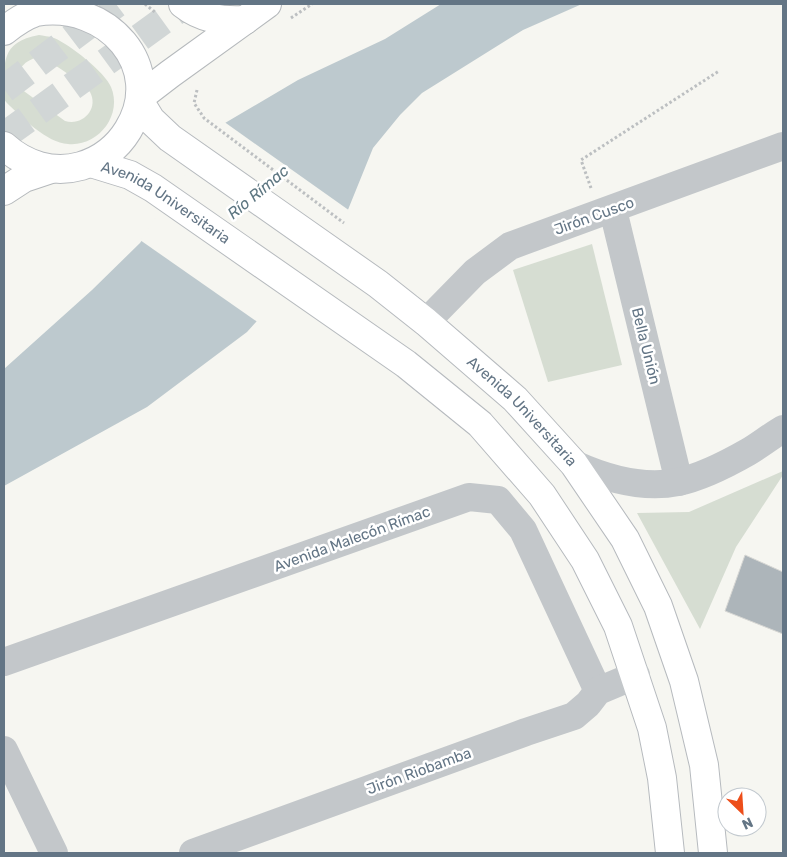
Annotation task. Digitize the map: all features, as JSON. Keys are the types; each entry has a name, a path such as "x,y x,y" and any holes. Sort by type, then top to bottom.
{"main road":[{"path":"183,4 202,16 223,21 245,20"},
{"path":"140,100 170,74 267,4"},
{"path":"4,31 32,8 77,10 96,16 112,27 126,41 135,58 140,78 140,100 133,122 123,139 108,153 91,163 71,168 51,169 24,178 4,191"},
{"name":"Avenida Universitaria","path":"140,100 151,120 170,138 378,284 426,322 515,399 574,464 625,539 661,615 684,681 704,765 713,853"},
{"path":"4,146 14,155 31,164 51,169"},
{"name":"Avenida Universitaria","path":"91,163 130,175 154,188 406,364 480,424 542,495 585,560 618,626 636,675 652,728 662,778 670,853"}],"street":[{"name":"Jirón Cusco","path":"426,322 475,272 510,246 783,146"},
{"name":"Bella Unión","path":"606,212 679,482"},
{"path":"574,464 592,472 630,481 664,484 679,482 733,460 783,429"},
{"name":"Avenida Malecón Rímac","path":"4,662 469,497 498,500 523,530 598,692"},
{"name":"Jirón Riobamba","path":"194,853 574,716 598,692 636,675"},
{"path":"4,750 54,853"}],"path":[{"path":"606,212 581,160 719,71"},
{"path":"204,118 347,225"}],"shaded area":[{"path":"39,35 61,41 86,59 102,74 111,87 114,108 111,118 98,135 79,144 60,143 35,128 6,102 4,99 4,75 7,56 17,43 26,38","holes":["35,58 45,59 55,65 90,92 92,104 88,115 78,121 65,121 21,89 19,84 20,70 22,66"]},
{"path":"592,244 622,365 548,382 513,270"},
{"path":"783,471 783,475 736,547 700,629 637,513 689,512"}],"water":[{"name":"Río Rímac","path":"441,4 582,4 523,30 422,93 400,115 373,148 341,227 247,332 147,407 4,486 4,369 92,290 140,243 225,123 298,80 385,39"}],"pier":[{"path":"223,121 350,211 343,229 259,323 140,240"}],"building":[{"path":"745,555 783,572 783,634 725,611"}],"tunnel":[{"path":"4,89 116,4"},
{"path":"4,136 186,4"}]}
